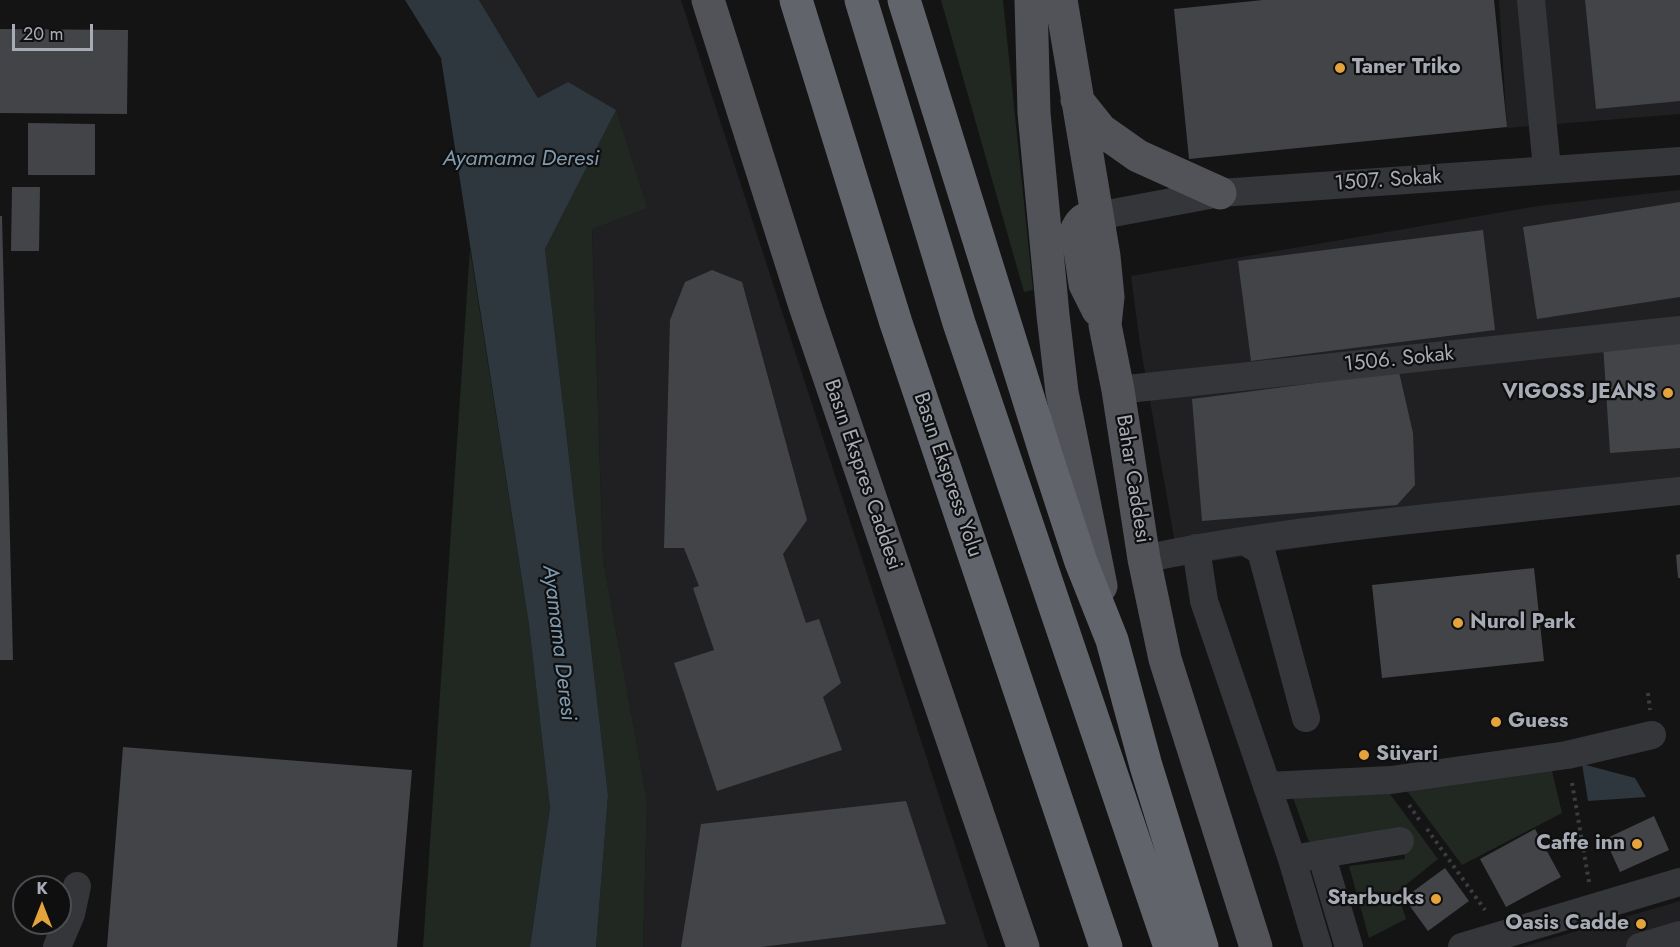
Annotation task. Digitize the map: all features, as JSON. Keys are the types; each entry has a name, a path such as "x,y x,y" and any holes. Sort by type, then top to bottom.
{"highway":[{"path":"780,0 810,47"},
{"name":"Basın Ekspress Yolu","path":"796,0 896,323 1106,947"},
{"path":"861,0 959,323 1170,947"},
{"path":"904,0 1047,458 1081,562 1112,640 1149,777 1202,947"}],"main road":[{"name":"Basın Ekspres Caddesi","path":"708,0 804,306 1023,947"},
{"path":"1031,0 1041,195 1062,392 1112,640"},
{"name":"Bahar Caddesi","path":"1061,0 1104,256 1108,297 1105,325 1118,390 1144,559 1165,658 1256,947"},
{"path":"1077,100 1101,130 1138,156 1220,193"}],"street":[{"path":"1531,0 1546,169"},
{"name":"1507. Sokak","path":"1097,216 1220,193 1680,161"},
{"name":"1506. Sokak","path":"1118,390 1680,330"},
{"path":"1144,559 1284,534 1680,491"},
{"path":"1244,541 1261,551 1306,718"},
{"path":"1196,548 1204,602 1292,859 1318,947"},
{"path":"1267,786 1391,780 1568,755 1652,735"},
{"path":"1292,859 1400,841"},
{"path":"1321,854 1349,947"},
{"path":"1462,947 1680,882"},
{"path":"57,947 71,914 76,886"},
{"path":"1640,947 1680,935"}],"path":[{"path":"1568,755 1593,908"},
{"path":"1391,780 1503,935"}],"shaded area":[{"path":"479,0 681,0 988,947 643,947 647,800 603,560 592,228 647,207 539,99"},
{"path":"941,0 1003,0 1033,290 1024,292"},
{"path":"1499,0 1680,0 1680,114 1507,128"},
{"path":"616,110 647,208 592,229 603,560 647,800 643,947 596,947 608,795 545,249"},
{"path":"1680,190 1680,491 1179,566 1140,344 1131,276 1538,206"},
{"path":"470,249 529,625 550,808 530,947 423,947"},
{"path":"1551,767 1562,813 1462,865 1405,788"},
{"path":"1390,794 1438,859 1397,892 1406,919 1369,938 1349,866 1405,859 1402,831 1309,842 1292,795"},
{"name":"Oasis Cadde","path":"1680,901 1680,947 1522,947"}],"water":[{"name":"Ayamama Deresi","path":"405,0 479,0 538,98 568,82 616,110 545,249 608,795 596,947 530,947 550,808 529,625 441,58"},
{"path":"1582,764 1635,778 1646,797 1588,801"}],"building":[{"name":"Taner Triko","path":"1263,0 1494,0 1507,127 1189,159 1174,9"},
{"path":"1585,0 1680,0 1680,101 1596,109"},
{"path":"0,29 128,30 127,114 0,113"},
{"path":"28,123 95,124 95,175 28,175"},
{"path":"12,187 40,187 39,251 11,251"},
{"path":"1680,202 1680,297 1537,319 1523,227"},
{"path":"0,216 2,216 13,660 0,660"},
{"path":"1483,230 1495,330 1251,361 1238,261"},
{"path":"712,270 742,282 807,520 783,554 806,623 819,619 841,683 823,697 842,750 717,791 674,663 714,650 693,588 699,586 684,548 664,548 670,320 685,282"},
{"path":"1680,339 1680,448 1610,453 1603,344"},
{"path":"1399,372 1413,433 1415,485 1397,505 1202,521 1192,399"},
{"path":"1680,554 1680,578 1678,578 1676,555"},
{"name":"Nurol Park","path":"1534,568 1544,661 1382,678 1372,585"},
{"path":"123,747 412,770 397,947 107,947"},
{"path":"906,801 946,924 761,947 681,947 701,824"},
{"name":"Caffe inn","path":"1654,816 1669,850 1620,872 1605,839"},
{"path":"1535,829 1561,877 1506,907 1480,859"},
{"name":"Starbucks","path":"1445,868 1469,901 1428,931 1404,898"}],"place":[{"name":"Taner Triko","path":"1340,68"},
{"name":"VIGOSS JEANS","path":"1668,393"},
{"name":"Nurol Park","path":"1458,623"},
{"name":"Guess","path":"1496,722"},
{"name":"Süvari","path":"1364,755"},
{"name":"Caffe inn","path":"1637,844"},
{"name":"Starbucks","path":"1436,899"},
{"name":"Oasis Cadde","path":"1641,924"}]}
